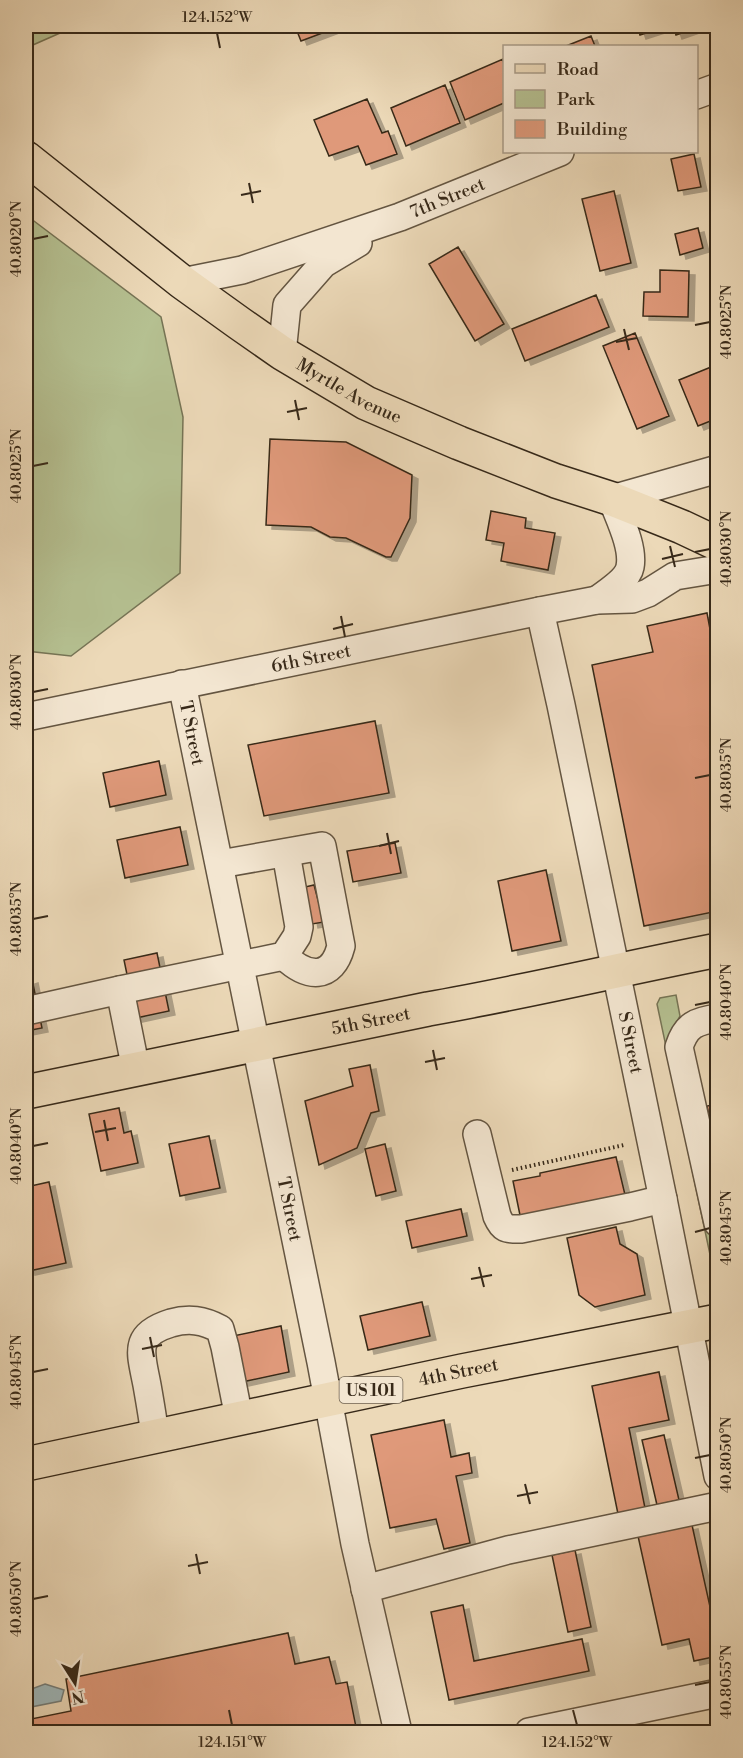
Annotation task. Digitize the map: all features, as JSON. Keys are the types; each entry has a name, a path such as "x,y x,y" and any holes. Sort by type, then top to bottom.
{"main road":[{"name":"Myrtle Avenue","path":"26,158 182,282 282,353 366,403 556,481 612,499 682,526 717,544"},
{"name":"5th Street","path":"26,1092 717,950"},
{"name":"4th Street","path":"26,1464 328,1399 703,1323"}],"street":[{"path":"698,94 717,87"},
{"name":"7th Street","path":"400,217 558,153"},
{"path":"182,282 242,270 400,217"},
{"path":"282,353 287,305 323,264 400,217"},
{"path":"612,499 717,470"},
{"name":"6th Street","path":"597,600 620,582 630,568 628,542 612,499"},
{"name":"6th Street","path":"26,717 540,610 597,600 632,599 648,594 675,576 717,569"},
{"name":"S Street","path":"540,610 663,1199 703,1323 717,1476"},
{"name":"T Street","path":"182,684 328,1399 355,1544 398,1732"},
{"path":"220,864 322,846 341,946 338,958 331,967 321,972 311,972 295,967 284,956"},
{"path":"26,1011 284,956 297,936 299,927 286,853"},
{"path":"120,990 136,1070"},
{"path":"717,1018 702,1020 690,1027 683,1035 679,1047 717,1223"},
{"path":"477,1134 497,1216 507,1229 521,1229 663,1199"},
{"path":"155,1436 140,1351 148,1334 156,1328 174,1322 192,1320 207,1322 220,1329 239,1418"},
{"path":"365,1589 508,1550 717,1506"},
{"path":"529,1732 717,1693"}],"path":[{"path":"510,1170 628,1144"}],"green space":[{"path":"26,26 76,26 26,48"},
{"path":"26,215 161,317 183,417 180,573 71,656 26,651"},
{"path":"676,995 680,1016 675,1025 711,1215 715,1253 718,1257 717,1262 712,1264 657,1004 660,998"}],"water":[{"path":"45,1684 64,1690 61,1701 26,1708 26,1691"}],"building":[{"path":"295,26 341,26 301,41"},
{"path":"637,26 668,26 640,35"},
{"path":"673,26 702,26 676,35"},
{"path":"591,36 595,45 568,45"},
{"path":"503,59 503,103 465,120 450,82"},
{"path":"445,85 460,123 406,146 391,108"},
{"path":"367,99 382,133 388,131 397,154 366,165 358,146 329,156 314,120"},
{"path":"694,154 701,187 678,191 671,159"},
{"path":"614,191 631,263 600,271 582,199"},
{"path":"698,228 703,248 680,255 675,234"},
{"path":"458,247 504,324 475,341 429,264"},
{"path":"660,270 689,271 688,317 643,316 644,292 660,292"},
{"path":"596,295 609,327 525,361 512,329"},
{"path":"635,333 669,416 637,429 603,346"},
{"path":"716,365 718,369 718,418 698,426 679,380"},
{"path":"270,439 346,442 412,475 410,518 391,557 386,557 346,538 330,537 311,527 266,525"},
{"path":"491,511 526,518 525,528 555,533 548,570 501,561 504,543 486,540"},
{"path":"707,613 718,672 718,911 644,926 592,665 653,652 647,626"},
{"path":"375,721 389,793 264,816 248,745"},
{"path":"159,761 166,795 110,807 103,773"},
{"path":"180,827 188,865 125,878 117,840"},
{"path":"395,843 401,873 353,882 347,851"},
{"path":"546,870 561,941 512,951 498,881"},
{"path":"314,885 324,922 312,924 305,887"},
{"path":"157,953 169,1011 136,1018 124,960"},
{"path":"32,979 42,1028 26,1031 26,981"},
{"path":"370,1065 379,1111 371,1113 357,1148 319,1165 305,1101 353,1086 349,1069"},
{"path":"718,1104 718,1159 707,1106"},
{"path":"119,1108 124,1133 131,1131 138,1163 101,1171 89,1114"},
{"path":"209,1136 220,1188 180,1196 169,1144"},
{"path":"385,1144 396,1191 376,1196 365,1149"},
{"path":"616,1157 626,1199 521,1220 513,1181"},
{"path":"49,1182 66,1263 29,1271 26,1255 26,1187"},
{"path":"461,1209 467,1236 412,1248 406,1221"},
{"path":"616,1227 620,1244 637,1254 645,1295 595,1307 579,1295 567,1238"},
{"path":"422,1302 430,1336 368,1350 360,1316"},
{"path":"281,1326 289,1372 242,1382 233,1336"},
{"path":"659,1372 669,1420 629,1428 645,1508 618,1514 592,1386"},
{"path":"444,1420 451,1457 469,1453 472,1473 456,1476 470,1543 444,1549 436,1519 390,1528 371,1435"},
{"path":"664,1435 679,1500 657,1505 642,1440"},
{"path":"692,1525 718,1643 718,1656 694,1661 689,1639 662,1645 638,1536"},
{"path":"575,1550 591,1627 568,1632 552,1555"},
{"path":"463,1605 474,1661 582,1639 589,1671 449,1700 431,1612"},
{"path":"288,1633 295,1664 329,1657 336,1684 347,1682 357,1732 26,1732 26,1720 71,1711 66,1679"}]}
